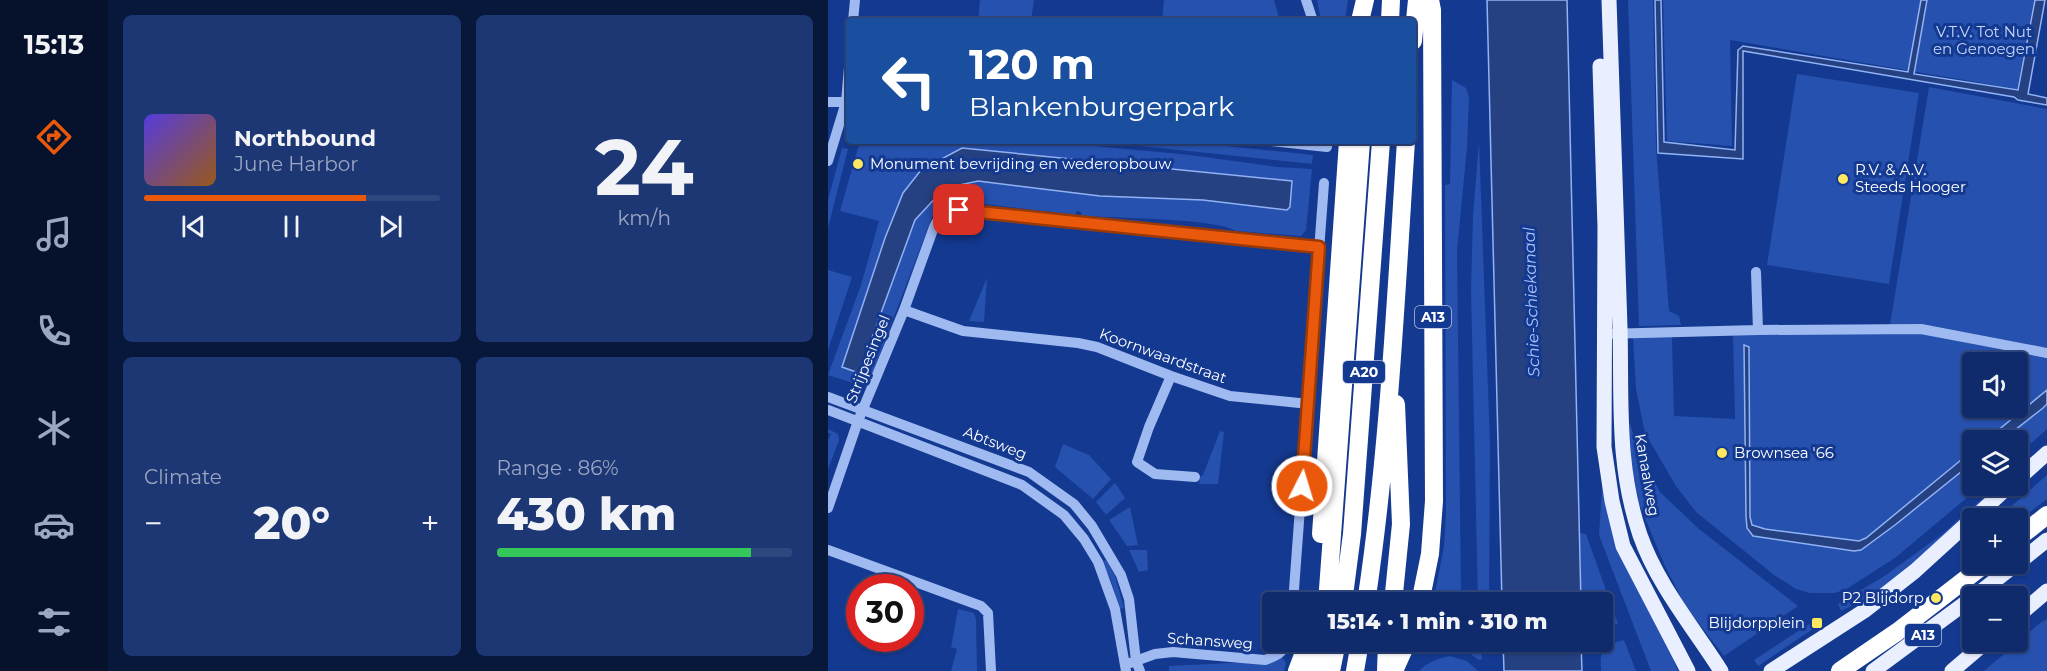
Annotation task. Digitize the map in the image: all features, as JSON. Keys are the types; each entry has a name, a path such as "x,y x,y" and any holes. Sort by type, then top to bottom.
{"highway":[{"path":"1361,18 1365,0"},
{"path":"1370,18 1372,0"},
{"path":"1390,18 1391,0"},
{"path":"1415,18 1417,0"},
{"name":"A13","path":"1422,592 1430,554 1434,501 1431,0"},
{"name":"A20","path":"1317,592 1348,144"},
{"name":"A20","path":"1328,592 1361,144"},
{"name":"A20","path":"1344,592 1352,534 1381,144"},
{"name":"A20","path":"1368,592 1375,545 1393,334 1406,144"},
{"name":"A20","path":"1393,334 1401,524 1394,592"},
{"path":"2028,530 2047,515"},
{"name":"A13","path":"1840,671 1897,632 1972,574"},
{"path":"1298,671 1305,652"},
{"path":"1313,671 1318,652"},
{"path":"1331,671 1335,652"},
{"path":"1355,671 1358,652"},
{"path":"1386,671 1387,652"},
{"path":"1394,671 1403,652"}],"main road":[{"path":"1599,0 1605,227 1604,447 1612,501 1623,546 1688,671"},
{"name":"Kanaalweg","path":"1608,0 1620,334 1621,444 1629,492 1640,536 1657,574 1721,671"},
{"path":"2028,470 2047,455"},
{"path":"1985,508 1998,496"},
{"path":"1771,671 1864,612 1962,529"},
{"name":"A13","path":"2028,555 2047,540"},
{"name":"A13","path":"1988,586 2004,574"},
{"path":"2028,607 2047,591"},
{"name":"A13","path":"1873,671 1962,605"},
{"path":"1952,671 1974,652"}],"street":[{"path":"854,18 855,0"},
{"path":"1306,0 1312,18"},
{"path":"828,102 846,102"},
{"path":"828,160 846,105"},
{"path":"1294,592 1324,183"},
{"name":"Strijpesingel","path":"828,508 861,416 937,221 948,211 959,210 1319,247"},
{"path":"1756,272 1758,330"},
{"name":"Koornwaardstraat","path":"904,310 963,332 1097,347 1230,396 1309,404"},
{"path":"1603,334 1922,329 2047,353"},
{"path":"1171,376 1137,462 1155,474 1195,477"},
{"name":"Abtsweg","path":"828,397 861,416 1022,485 1064,515 1084,539 1098,562 1115,609 1125,668"},
{"name":"Abtsweg","path":"828,410 861,416 1029,472 1074,504 1092,526 1121,575 1129,599 1138,666"},
{"path":"828,550 981,606 988,613 991,671"},
{"name":"Schansweg","path":"1125,668 1138,666 1155,654 1173,652 1265,660 1281,652"}],"green space":[{"path":"980,0 1034,0 1031,18 978,18"},
{"path":"1164,0 1274,0 1279,18 1162,18"},
{"path":"1317,0 1348,0 1345,18 1320,18"},
{"path":"1628,0 1653,0 1656,147 1669,311 1679,316 1681,325 1639,326"},
{"name":"V.T.V. Tot Nut en Genoegen","path":"1663,0 2034,0 2017,89 1730,40 1732,146 1667,141"},
{"name":"R.V. & A.V. Steeds Hooger","path":"1797,74 1919,93 1889,284 1767,265"},
{"path":"1452,80 1466,88 1469,97 1467,147 1457,251 1461,592 1435,592 1444,546 1446,514 1445,185 1450,184"},
{"path":"1929,87 2047,109 2047,397 2028,412 2028,352 1962,352 1962,418 2021,418 2006,430 1962,430 1962,465 1859,541 1747,528 1753,536 1854,551 1869,545 1962,471 1962,496 1969,496 1895,558 1845,590 1834,593 1810,593 1796,589 1774,575 1696,512 1676,486 1645,433 1636,389 1633,337 1672,336 1674,416 1735,419 1733,334 1889,331"},
{"path":"1479,141 1490,443 1489,592 1478,592 1471,290 1473,216"},
{"path":"859,144 1073,144 1312,169 1306,230 1301,236 1236,231 1207,223 1186,221 1082,216 1081,212 1076,211 1076,215 960,201 959,206 945,205 934,212 868,385 865,387 828,375 861,285 879,221 840,211","holes":["962,148 1291,181 1287,210 1203,200 1100,196 978,181 955,186 940,193 915,220 842,367 885,238"]},
{"path":"1122,144 1206,144 1313,155 1312,164"},
{"path":"842,148 848,149 828,228 828,200"},
{"path":"828,270 852,277 828,350"},
{"path":"987,278 984,322 969,321"},
{"path":"2047,404 2047,429 2028,446 2028,430 2015,430"},
{"path":"1630,423 1638,452 1660,492 1699,529 1798,606 1724,656 1686,607 1665,566 1640,506 1625,437"},
{"path":"828,429 838,434 839,440 828,469 828,440 831,434 828,433"},
{"path":"1220,431 1224,432 1218,484 1199,484 1200,477 1203,475"},
{"path":"1063,444 1089,455 1111,479 1093,499 1055,467"},
{"path":"1603,473 1635,566 1678,671 1651,671 1599,535"},
{"path":"2047,475 2047,499 2028,513 2028,508 2010,508 2023,496 2028,496 2028,492"},
{"path":"1115,483 1125,498 1106,515 1096,502"},
{"path":"1986,496 1991,496 1978,508 1972,508"},
{"path":"1130,507 1138,545 1127,546 1109,520"},
{"path":"1962,517 1962,522 1891,583 1870,597 1841,611 1838,604 1886,575"},
{"path":"1580,533 1586,534 1607,592 1581,592"},
{"path":"1129,550 1147,550 1148,570 1139,572"},
{"path":"1106,560 1115,576 1124,608 1120,609 1102,562"},
{"path":"958,609 974,613 976,619 977,671 951,671 957,649 951,647"},
{"path":"1613,610 1618,624 1613,625"},
{"path":"2047,619 2047,671 1984,671 2006,652 2028,652 2028,633"},
{"path":"1809,624 1813,629 1758,666 1754,660"},
{"path":"1624,640 1636,671 1601,671 1602,652 1613,652 1613,643"},
{"path":"1467,652 1481,652 1482,659 1479,660"},
{"path":"1281,656 1286,663 1284,671 1169,671 1169,666 1270,661"},
{"path":"1450,656 1467,661 1478,671 1419,671 1433,661"}],"water":[{"name":"Schie-Schiekanaal","path":"1487,0 1567,0 1581,592 1502,592"},
{"path":"1655,0 1661,0 1664,142 1735,150 1738,50 1743,46 1908,72 1921,0 1927,0 1914,74 2018,90 2035,0 2045,0 2028,94 2047,98 2047,105 2018,100 2014,97 1743,51 1743,159 1658,153"},
{"path":"962,148 1292,181 1290,207 1287,210 1203,200 1100,196 978,181 955,186 940,193 915,220 859,373 842,367 885,238 903,193 921,170"},
{"path":"1744,345 1749,347 1750,517 1752,525 1765,529 1859,541 1866,538 1962,459 1962,471 1861,550 1854,551 1753,536 1747,528"},
{"path":"2047,390 2047,404 2043,408 2015,430 1998,430 2013,418 2028,418 2028,406"},
{"path":"1503,652 1581,652 1582,671 1504,671"}],"place":[{"name":"Monument bevrijding en wederopbouw","path":"858,164"},
{"name":"R.V. & A.V. Steeds Hooger","path":"1843,179"},
{"name":"Brownsea '66","path":"1722,453"},
{"name":"P2 Blijdorp","path":"1936,598"},
{"name":"Blijdorpplein","path":"1817,623"}],"route":[{"path":"959,210 1319,247 1302,486"}]}
